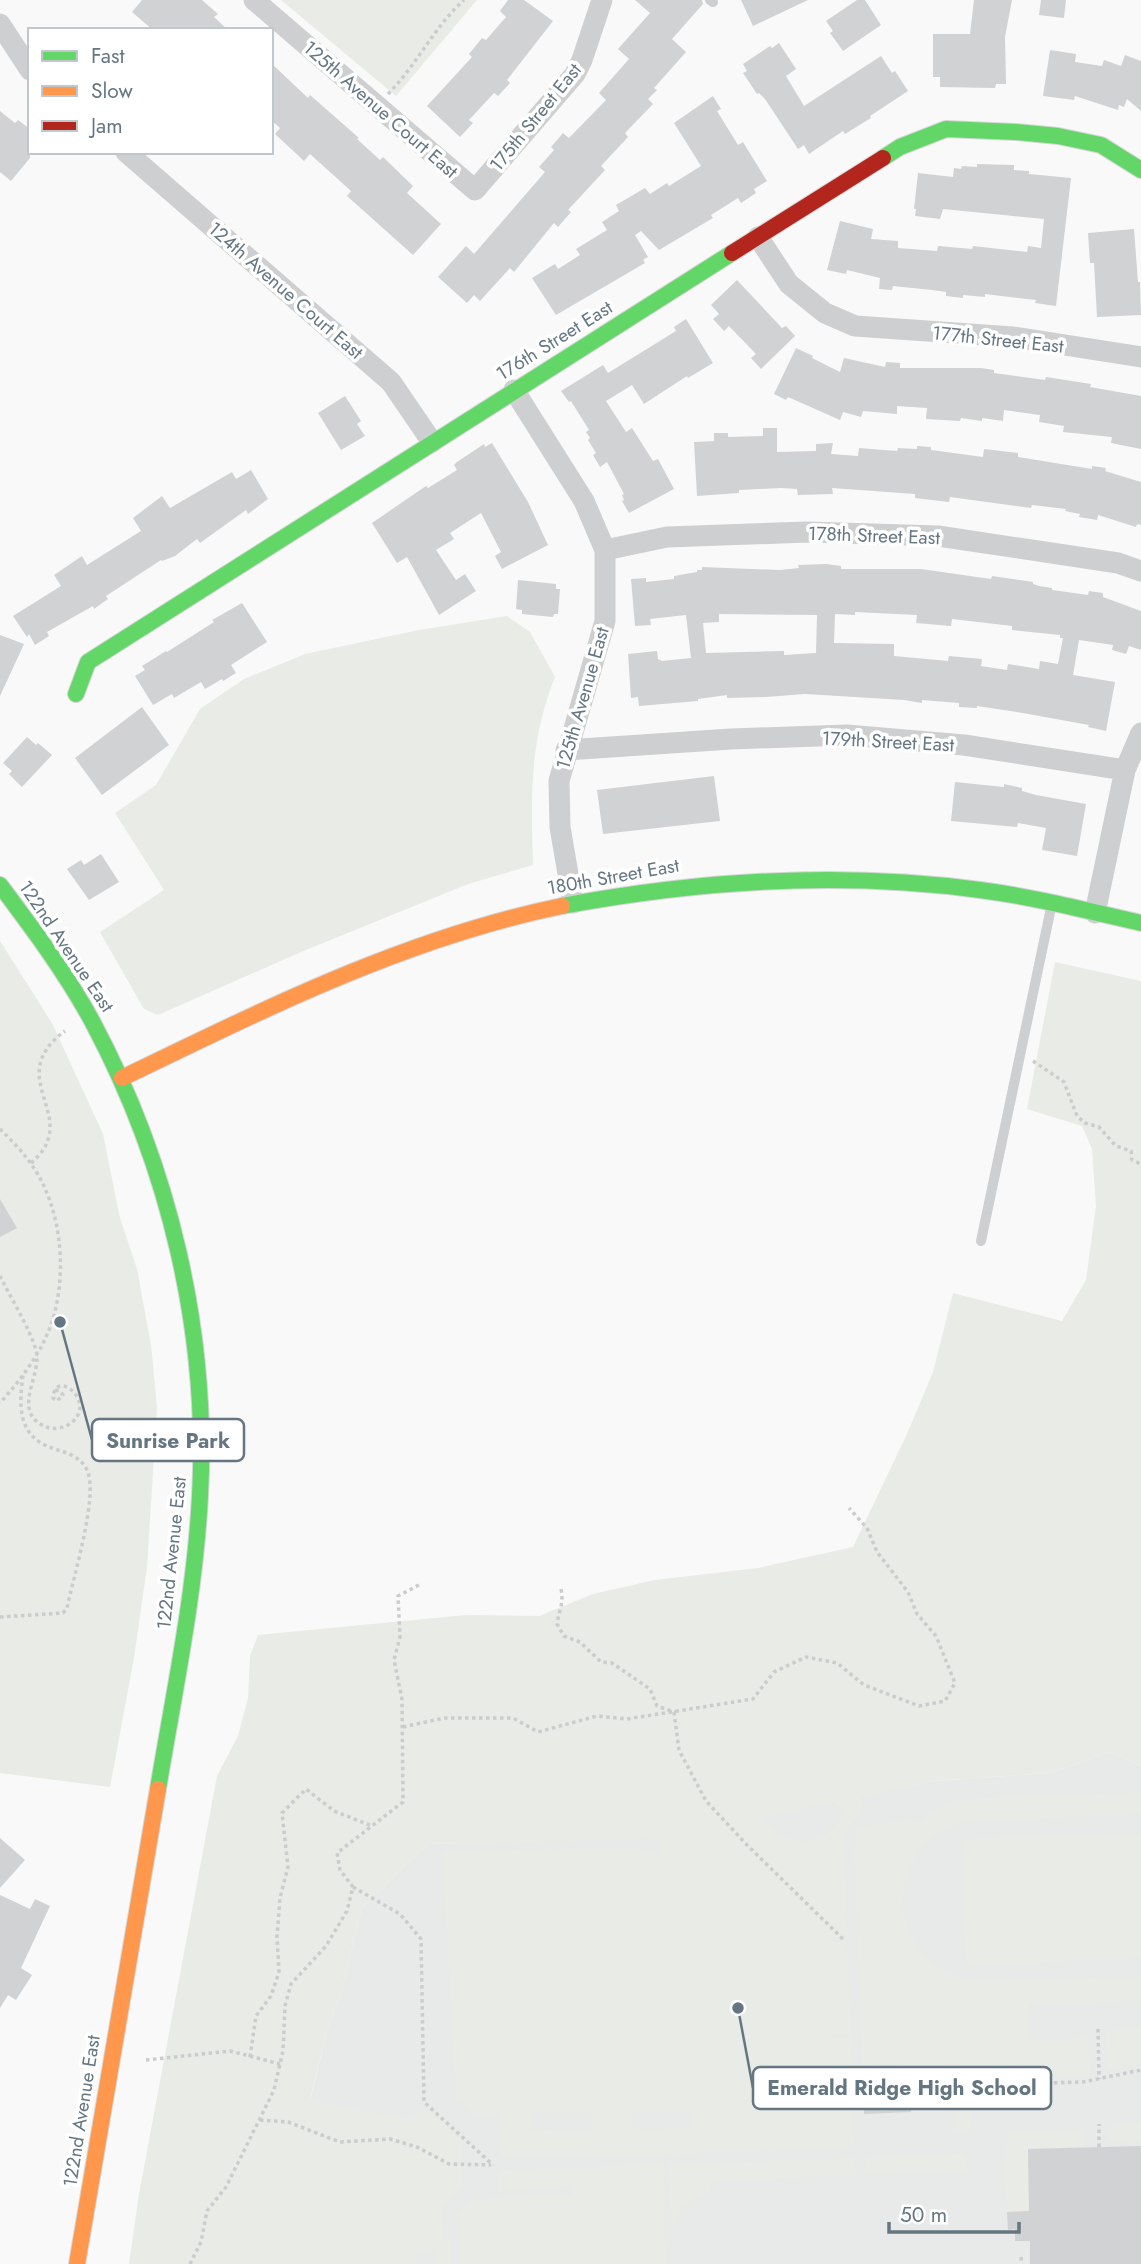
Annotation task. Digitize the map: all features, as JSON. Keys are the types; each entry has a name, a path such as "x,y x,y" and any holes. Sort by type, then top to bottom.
{"street":[{"name":"125th Avenue Court East","path":"254,0 475,190"},
{"name":"175th Street East","path":"475,190 575,74 602,0"},
{"path":"0,24 28,67"},
{"name":"176th Street East","path":"76,694 88,662 900,147 946,129 1047,135 1101,145 1141,170"},
{"name":"124th Avenue Court East","path":"128,154 391,382 432,442"},
{"name":"177th Street East","path":"758,237 789,284 825,313 855,326 1013,337 1141,357"},
{"name":"125th Avenue East","path":"514,390 584,501 605,550 605,621 559,781 560,827 573,903"},
{"name":"178th Street East","path":"605,550 667,537 808,533 938,536 1118,563 1141,571"},
{"path":"1095,912 1125,770 1141,733"},
{"name":"179th Street East","path":"566,750 731,739 847,735 964,745 1125,770"},
{"name":"180th Street East","path":"122,1078 352,970 422,944 500,919 573,903 687,884 763,878 889,881 980,890 1141,923"},
{"name":"122nd Avenue East","path":"0,885 73,986 122,1078 152,1154 179,1247 194,1333 198,1376 201,1485 191,1593 77,2264"}],"lane":[{"path":"981,1241 1052,903"}],"path":[{"path":"377,106 405,78 440,24 464,0"},
{"path":"31,1163 46,1148 49,1137 46,1115 34,1078 37,1058 50,1040 65,1031"},
{"path":"1019,1055 1045,1067 1064,1082 1077,1116 1085,1123 1099,1127 1116,1146 1131,1151 1132,1160 1141,1164"},
{"path":"0,1129 31,1163 51,1206 60,1249 61,1275 55,1310 46,1337 23,1376 0,1403"},
{"path":"0,1276 37,1352 29,1408 39,1423 55,1429 67,1426 74,1420 80,1406 76,1393 70,1387 63,1385 55,1390"},
{"path":"0,1617 63,1613 91,1496 91,1483 83,1465 74,1456 38,1441 26,1425 20,1408 23,1376"},
{"path":"403,1727 444,1718 513,1718 538,1732 597,1716 627,1719 720,1702 753,1699 774,1672 806,1657 837,1663 864,1685 919,1706 945,1701 954,1683 936,1636 917,1614 908,1592 877,1552 867,1528 849,1508"},
{"path":"260,2120 288,2122 340,2142 390,2139 417,2147 449,2164 493,2165 424,2102 421,1939 400,1914 353,1887 340,1870 337,1853 403,1802 402,1699 394,1660 400,1637 398,1596 419,1585"},
{"path":"561,1589 564,1602 557,1625 564,1636 580,1642 601,1662 612,1663 650,1689 657,1706 674,1712"},
{"path":"674,1712 679,1750 706,1801 844,1940"},
{"path":"250,2057 256,2016 271,1996 279,1972 277,1937 280,1898 288,1867 282,1813 306,1789 334,1811 372,1826"},
{"path":"190,2264 201,2242 207,2211 226,2188 274,2090 283,2051 285,2006 291,1984 326,1946 347,1911 353,1887"},
{"path":"1098,2029 1099,2078"},
{"path":"146,2060 230,2051 280,2064"},
{"path":"858,2088 1083,2081 1141,2070"},
{"path":"1099,2124 1099,2147"},
{"path":"1021,2258 1022,2264"}],"shaded area":[{"path":"281,0 477,0 396,96"},
{"path":"507,616 530,632 555,677 540,724 536,747 532,793 533,865 468,884 301,952 158,1015 144,1009 100,932 164,890 115,813 156,785 200,709 244,679 305,654 419,630"},
{"path":"0,941 52,1023 103,1134 120,1218 137,1269 151,1345 157,1408 147,1567 134,1658 110,1787 0,1773"},
{"path":"1055,962 1141,981 1141,1766 1110,1752 1050,1773 934,1781 861,1797 863,1812 851,1825 844,1840 848,1936 830,1938 831,1942 847,1942 851,2035 833,2037 851,2037 854,2144 844,2149 505,2158 500,2154 498,2114 472,2114 456,2100 442,1851 636,1847 660,1855 659,1839 428,1844 362,1907 342,1990 328,2027 310,2100 407,2119 427,2109 462,2140 462,2186 442,2207 443,2240 450,2240 450,2264 436,2264 434,2250 418,2250 416,2264 129,2264 139,2194 217,1776 238,1736 248,1698 250,1656 258,1635 466,1615 539,1616 593,1594 655,1580 758,1568 853,1547 907,1434 933,1372 953,1293 1062,1321 1086,1280 1096,1206 1092,1149 1082,1126 1027,1109","holes":["834,1802 843,1814 834,1827 814,1840 792,1840 769,1828 759,1818","632,2112 689,2112 689,2128 632,2129","531,2113 592,2113 592,2129 532,2130"]},
{"path":"1110,1752 1141,1766 1141,2264 390,2264 310,2101 328,2027 342,1990 362,1907 428,1844 659,1838 934,1781 1050,1773"},
{"path":"1141,1792 1141,1815 972,1821 946,1829 929,1841 916,1857 904,1887 904,1915 914,1941 932,1962 956,1976 993,1981 1141,1977 1141,2001 1028,2005 1032,2039 1037,2041 1089,2037 1090,2076 863,2082 854,1847 857,1831 870,1824 915,1821 913,1825 944,1805 961,1799"},
{"path":"1141,1833 1141,1959 966,1965 962,1839"},
{"path":"1141,2028 1141,2064 1108,2070 1105,2031"},
{"path":"952,2088 988,2088 972,2114 969,2132 953,2132"},
{"path":"1141,2124 1139,2144 1127,2144 1127,2140 1109,2141 1109,2125"},
{"path":"1083,2129 1085,2147 1028,2149 1029,2211 1007,2212 1004,2165 1007,2162 1007,2137 1011,2132"},
{"path":"967,2153 966,2172 874,2175 865,2172 866,2158"},
{"path":"854,2158 856,2175 711,2181 710,2192 686,2206 677,2215 671,2229 669,2164"},
{"path":"664,2164 666,2264 460,2264 458,2213 473,2199 573,2195 572,2185 498,2192 498,2170"}],"building":[{"path":"142,0 202,0 218,14 214,17 226,28 151,28 132,12"},
{"path":"508,0 524,0 553,21 507,80 510,83 498,96 494,93 469,120 473,123 460,137 427,106 472,57 469,54 482,38 486,40 506,17 500,11"},
{"path":"635,0 702,0 703,4 672,39 686,52 654,88 657,90 648,99 653,104 625,133 628,137 601,166 605,170 568,210 571,212 558,227 554,223 514,272 510,268 480,301 474,295 467,303 438,277 466,246 474,254 545,172 539,167 554,150 551,147 563,133 569,138 606,100 599,93 629,59 618,49 650,13"},
{"path":"741,0 808,0 753,26"},
{"path":"857,0 865,0 881,25 843,51 830,33 833,31 826,21"},
{"path":"974,0 1012,0 1005,37 1006,84 996,84 995,88 940,87 940,77 933,77 933,34 970,34"},
{"path":"1041,0 1066,0 1064,18 1039,15"},
{"path":"779,43 796,69 786,76 804,106 881,56 908,91 870,116 871,118 845,134 843,131 809,154 804,145 798,149 765,99 757,94 743,73 747,71 743,64"},
{"path":"1050,50 1076,54 1075,62 1102,66 1104,60 1121,66 1125,55 1141,61 1141,111 1127,99 1124,107 1119,105 1118,110 1075,96 1074,100 1043,96"},
{"path":"273,65 308,98 310,95 359,138 357,139 380,160 383,157 413,186 407,193 441,224 413,255 347,196 351,191 310,154 304,161 275,134 280,128 273,122"},
{"path":"713,96 721,109 717,111 738,145 743,142 767,181 754,189 756,193 741,203 738,198 711,215 713,218 659,250 641,231 635,235 648,257 643,260 645,263 556,315 532,278 555,264 558,269 580,255 576,249 607,230 602,222 619,211 616,205 645,188 650,194 667,183 669,186 701,166 674,123"},
{"path":"0,111 15,123 18,120 28,128 30,158 11,181 0,172"},
{"path":"977,164 1014,165 1014,170 1029,171 1029,174 1071,178 1056,306 1035,303 1036,300 985,294 985,297 963,295 963,298 946,296 946,292 932,290 893,286 892,290 879,289 880,278 847,270 846,274 827,270 840,221 873,229 871,239 898,241 898,248 937,251 938,246 972,249 973,246 1027,252 1028,246 1041,248 1044,219 943,209 940,219 915,216 918,173 953,177 954,168 977,167"},
{"path":"1134,229 1141,315 1097,317 1094,263 1090,263 1088,233"},
{"path":"737,280 782,328 786,326 795,336 761,369 751,358 756,354 729,326 724,331 713,319 719,314 711,305"},
{"path":"686,319 713,363 688,378 687,376 644,404 632,385 606,401 626,432 632,428 653,461 658,459 674,489 629,513 622,501 624,494 607,462 600,467 588,440 590,438 586,432 589,430 571,401 569,402 561,391 603,365 608,373 676,331 674,327"},
{"path":"796,348 840,372 844,358 885,367 886,362 900,363 900,368 981,368 994,370 994,373 1091,384 1090,387 1141,396 1141,449 1111,443 1112,437 1063,432 1064,426 1039,422 1040,415 1004,410 1003,421 982,418 982,421 961,418 960,421 926,419 927,408 897,406 897,414 863,411 861,417 843,412 840,420 788,397 786,400 774,394"},
{"path":"345,396 361,421 357,424 365,436 341,450 318,413"},
{"path":"763,428 777,428 777,452 816,451 816,444 833,443 831,454 858,456 859,448 897,451 898,448 917,449 917,446 983,457 984,449 1018,453 1018,457 1092,469 1092,466 1106,468 1105,471 1141,482 1141,525 1137,524 1136,527 1098,515 1097,520 1079,517 1080,514 1065,511 1066,509 1032,505 1031,508 950,497 949,502 915,498 915,494 832,488 833,494 798,495 797,489 781,488 697,496 694,442 714,441 714,433 728,433 728,437 763,436"},
{"path":"492,443 528,502 548,545 502,569 495,556 501,552 481,513 450,533 454,539 436,550 456,580 465,574 476,591 439,615 407,557 397,563 372,523 426,486 428,488 457,470 454,465 457,462 484,444 485,447"},
{"path":"251,470 268,499 248,514 246,510 200,543 197,539 175,556 161,560 106,596 108,599 94,609 93,606 47,632 49,636 35,645 29,634 27,637 13,616 61,586 54,575 82,556 87,565 141,531 133,518 162,496 170,508 232,472 236,479"},
{"path":"826,564 841,566 841,569 921,569 1033,582 1052,590 1088,595 1089,591 1103,593 1103,597 1141,611 1141,650 1129,646 1126,654 1112,650 1113,645 1079,640 1073,675 1115,682 1106,731 1088,727 1089,725 1017,712 977,706 959,707 959,703 922,700 922,703 805,694 727,698 727,695 698,701 639,706 638,697 631,698 628,654 657,651 658,659 662,661 691,658 686,615 650,619 651,625 635,626 631,579 646,578 646,582 674,579 674,576 702,570 702,567 780,570 799,568 798,565","holes":["855,612 917,615 916,623 951,626 952,619 1012,626 1012,630 1060,635 1060,638 1063,638 1058,664 1040,661 1039,669 1008,664 1007,670 981,666 982,659 949,656 948,661 894,656 894,644 834,643 835,614 855,615","719,614 817,615 816,653 706,653 703,623 719,622"]},
{"path":"518,580 556,584 556,589 560,589 558,614 553,617 522,614 522,610 516,609"},
{"path":"242,603 267,642 231,665 236,673 223,681 222,679 205,689 201,682 174,698 172,694 153,705 135,676 145,670 142,666"},
{"path":"0,635 24,644 0,696"},
{"path":"142,707 169,745 102,795 75,758"},
{"path":"27,737 52,755 22,787 9,774 12,771 3,763"},
{"path":"714,776 720,821 603,834 597,790"},
{"path":"955,782 1004,787 1004,784 1036,795 1086,804 1077,856 1042,850 1046,828 1018,823 1017,827 951,821"},
{"path":"101,854 119,882 89,900 67,869 81,860 84,865"},
{"path":"0,1199 17,1228 0,1237"},
{"path":"0,1838 25,1860 0,1888"},
{"path":"0,1895 30,1909 35,1899 50,1906 21,1968 32,1975 16,2000 8,1995 0,2008"},
{"path":"910,2095 911,2112 864,2114 864,2096"},
{"path":"1141,2146 1141,2264 1030,2264 1030,2241 1015,2241 1015,2229 1008,2230 1007,2212 1029,2211 1028,2149"}],"traffic: fast":[{"path":"883,158 900,147 946,129 1016,132 1058,136 1101,145 1141,170"},
{"path":"76,694 88,662 732,253"},
{"path":"562,906 718,885 770,881 875,881 1000,893 1141,923"},
{"path":"0,885 71,986 119,1076 143,1133 162,1191 190,1312 198,1373 200,1496 189,1607 158,1789"}],"traffic: slow":[{"path":"122,1078 283,1002 392,956 504,920 562,906"},
{"path":"77,2264 158,1789"}],"traffic: jam":[{"path":"732,253 883,158"}],"place":[{"name":"Sunrise Park","path":"60,1322"},
{"name":"Emerald Ridge High School","path":"738,2008"}]}
